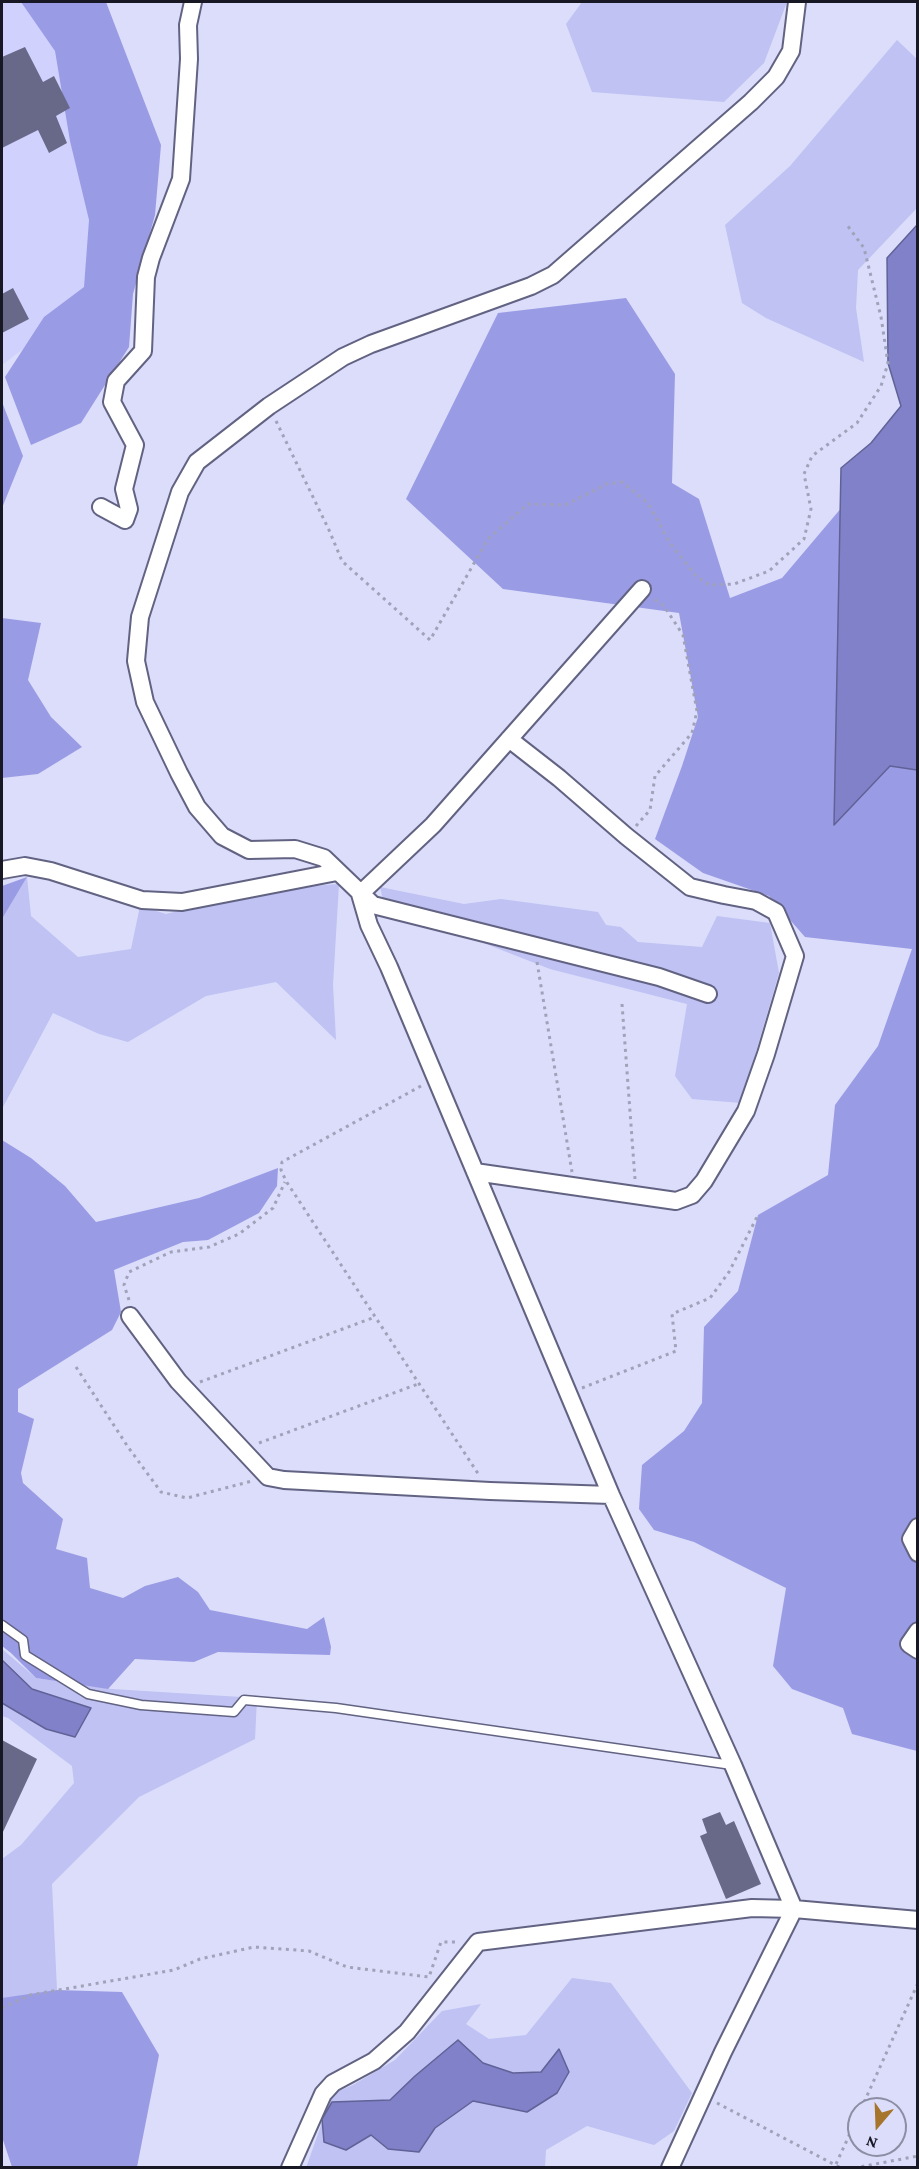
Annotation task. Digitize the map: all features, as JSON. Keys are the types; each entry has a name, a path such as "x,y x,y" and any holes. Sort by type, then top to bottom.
{"street":[{"path":"101,507 125,520 129,509 124,489 135,445 112,402 116,381 143,351 146,277 181,179 188,70 188,24 193,2"},
{"path":"708,994 659,977 373,905 324,858 295,849 249,850 222,836 197,807 145,702 136,661 140,616 180,492 196,462 268,406 343,357 371,344 531,286 553,275 751,102 776,77 791,51 797,2"},
{"path":"360,894 433,825 642,590"},
{"path":"475,1172 676,1201 692,1195 704,1181 746,1110 766,1054 795,956 776,912 756,901 690,887 559,778 509,740"},
{"path":"2,870 25,866 51,871 142,900 182,902 337,872"},
{"path":"360,894 369,925 389,967 612,1495 733,1765 794,1909 670,2168"},
{"path":"130,1316 184,1388 268,1477 284,1480 490,1491 612,1495"},
{"path":"918,1527 911,1539 918,1553"},
{"path":"918,1631 909,1644 918,1650"},
{"path":"290,2168 323,2094 333,2083 374,2061 407,2032 478,1942 752,1908 794,1909 918,1920"}],"lane":[{"path":"2,1625 23,1640 25,1655 88,1694 141,1705 234,1712 244,1700 336,1708 733,1765"}],"path":[{"path":"268,406 342,561 430,640 488,539 528,504 565,505 606,484 622,482 648,503 670,543 696,576 709,585 734,584 769,571 804,539 812,509 804,474 812,456 857,423 881,386 888,363 881,317 864,248 847,225"},
{"path":"626,836 650,810 655,776 692,733 697,711 683,635 664,606 642,590"},
{"path":"535,947 574,1185"},
{"path":"622,1004 636,1196"},
{"path":"436,1078 282,1162 281,1170 418,1384 490,1491"},
{"path":"130,1316 131,1306 124,1285 129,1272 171,1252 208,1247 239,1234 273,1208 286,1181"},
{"path":"569,1394 676,1351 672,1314 710,1298 729,1272 758,1215"},
{"path":"184,1388 375,1317"},
{"path":"76,1366 128,1447 161,1492 187,1498 268,1477"},
{"path":"242,1450 418,1384"},
{"path":"2,2008 30,1995 174,1970 200,1959 254,1947 309,1951 347,1967 429,1977 441,1942 478,1942"},
{"path":"866,2097 918,1983"},
{"path":"703,2096 841,2168"},
{"path":"836,2164 847,2140"},
{"path":"854,2168 918,2156"}],"shaded area":[{"path":"2,2 51,2 103,289 2,365"},
{"path":"21,2 106,2 161,145 155,215 133,294 129,347 81,423 31,445 5,377 44,317 84,287 89,220 70,141 55,51"},
{"path":"582,2 787,2 764,63 724,102 592,92 566,24"},
{"path":"897,40 917,59 917,208 858,270 856,308 864,362 766,318 742,303 725,225 790,166"},
{"path":"917,225 917,770 890,766 834,825 841,468 871,443 901,406 888,363 887,258"},
{"path":"626,298 675,374 672,483 699,499 730,598 782,578 870,474 917,525 917,1751 852,1734 843,1708 792,1689 773,1666 786,1588 694,1542 654,1530 639,1509 642,1465 684,1431 702,1403 704,1327 738,1291 758,1215 828,1175 835,1105 878,1046 912,949 805,937 769,896 703,873 655,839 698,717 679,613 503,589 406,499 498,313"},
{"path":"2,402 23,456 2,508"},
{"path":"2,618 41,623 28,680 51,717 82,747 38,774 2,778"},
{"path":"27,877 31,916 78,957 131,949 140,906 166,914 271,889 339,884 333,985 336,1040 276,982 206,996 128,1042 99,1034 53,1013 3,1107 2,919"},
{"path":"27,877 2,919 2,886"},
{"path":"380,887 464,904 501,899 598,912 606,925 621,927 638,942 702,947 717,916 770,923 779,973 741,1103 692,1099 675,1076 687,1004 550,969 384,904"},
{"path":"2,1140 31,1158 65,1186 96,1222 199,1198 278,1168 277,1186 259,1213 208,1240 183,1242 114,1270 121,1312 112,1330 18,1389 18,1412 34,1419 21,1473 23,1483 63,1519 56,1549 87,1558 90,1588 123,1598 145,1586 178,1577 198,1592 210,1610 307,1629 324,1617 331,1647 330,1655 218,1652 194,1662 135,1659 108,1689 36,1678 2,1646"},
{"path":"2,1649 36,1678 112,1689 257,1698 255,1739 139,1797 52,1884 57,1990 2,2018 2,1859 21,1845 74,1783 72,1766 8,1718 2,1716"},
{"path":"2,1660 32,1689 91,1708 75,1737 46,1729 2,1703"},
{"path":"572,1978 611,1983 692,2093 674,2131 654,2145 587,2126 546,2150 545,2167 306,2168 332,2094 353,2085 395,2060 442,2011 481,2004 466,2024 489,2039 526,2035"},
{"path":"57,1990 122,1992 159,2055 137,2167 12,2167 2,2137 2,1998"},
{"path":"458,2040 483,2063 513,2073 541,2072 559,2049 569,2072 557,2093 527,2112 473,2101 435,2128 419,2152 388,2149 371,2135 346,2150 324,2142 322,2119 332,2102 390,2100"}],"building":[{"path":"25,47 43,82 54,76 70,108 56,116 67,143 49,153 38,130 2,148 2,57"},
{"path":"13,288 29,319 2,333 2,294"},
{"path":"2,1740 37,1759 2,1834"},
{"path":"720,1812 726,1825 734,1821 761,1884 726,1899 700,1836 707,1833 702,1819"}]}
